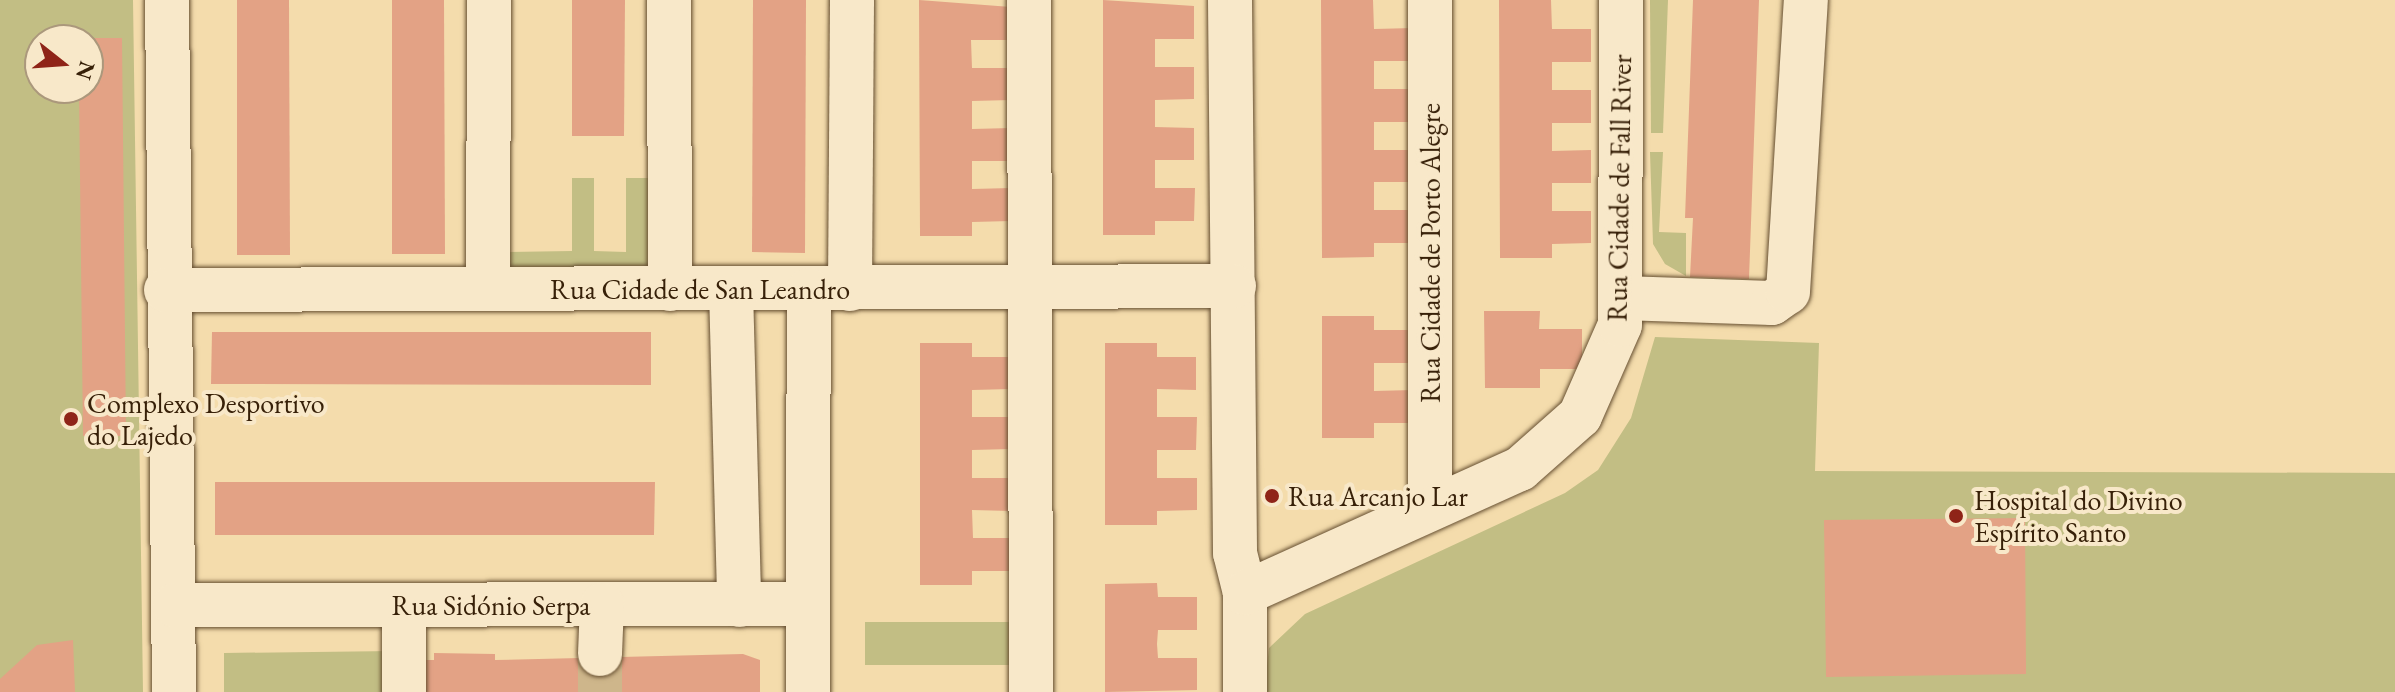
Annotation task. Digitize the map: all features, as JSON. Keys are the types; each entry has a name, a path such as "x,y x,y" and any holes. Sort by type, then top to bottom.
{"street":[{"path":"167,0 166,290 175,605 174,692"},
{"path":"488,288 489,0"},
{"path":"669,0 670,289"},
{"path":"808,692 807,604 852,0"},
{"path":"1029,0 1031,692"},
{"path":"1230,0 1235,553 1245,593 1245,692"},
{"name":"Rua Cidade de Porto Alegre","path":"1430,0 1430,507"},
{"name":"Rua Cidade de Fall River","path":"1245,593 1520,469 1564,433 1603,376 1622,298 1621,0"},
{"path":"1622,298 1772,303 1788,292 1806,0"},
{"name":"Rua Cidade de San Leandro","path":"166,290 1234,286"},
{"path":"731,289 739,605"},
{"name":"Rua Sidónio Serpa","path":"175,605 807,604"},
{"path":"404,605 404,692"},
{"path":"600,654 602,605"}],"shaded area":[{"name":"Complexo Desportivo do Lajedo","path":"0,0 133,0 143,692 0,692"},
{"path":"1650,0 1668,0 1663,133 1651,133"},
{"path":"1650,152 1663,152 1659,232 1686,233 1686,276 1665,264 1653,244"},
{"path":"572,178 594,178 594,251 626,252 626,178 650,178 649,267 513,273 503,252 572,251"},
{"name":"Hospital do Divino Espírito Santo","path":"1655,337 1819,343 1815,471 2395,473 2395,692 1264,692 1269,648 1305,614 1565,493 1598,470 1631,418"},
{"path":"865,622 1011,622 1011,665 865,665"},
{"path":"394,651 394,692 224,692 224,653"}],"building":[{"path":"237,0 289,0 290,255 237,255"},
{"path":"392,0 444,0 445,254 392,254"},
{"path":"572,0 625,0 624,136 572,136"},
{"path":"753,0 806,0 805,253 752,252"},
{"path":"919,0 1011,7 1011,40 971,40 972,68 1011,68 1011,100 972,101 972,129 1011,128 1011,161 972,161 972,189 1011,188 1011,221 972,222 972,236 920,236"},
{"path":"1103,0 1194,6 1194,39 1155,39 1155,67 1194,67 1194,99 1155,100 1155,127 1194,128 1194,160 1155,160 1155,188 1195,188 1194,221 1155,221 1155,235 1103,235"},
{"path":"1321,0 1373,0 1374,29 1413,28 1413,61 1374,61 1374,89 1413,89 1413,122 1374,122 1374,150 1413,150 1413,182 1374,182 1374,210 1413,210 1413,243 1374,243 1374,257 1322,258"},
{"path":"1499,0 1551,0 1552,29 1591,29 1591,62 1552,62 1552,90 1591,90 1591,123 1552,123 1552,151 1591,150 1591,183 1552,183 1552,211 1591,211 1591,243 1552,244 1552,258 1500,258"},
{"path":"1693,0 1759,0 1749,279 1690,277 1693,218 1685,218"},
{"path":"104,38 122,38 126,436 83,436 79,104 104,104"},
{"path":"1484,311 1540,311 1539,329 1582,329 1582,369 1540,369 1540,388 1485,388"},
{"path":"1322,316 1374,316 1374,330 1413,330 1413,363 1374,363 1374,391 1413,390 1413,423 1374,423 1374,438 1322,438"},
{"path":"212,332 651,332 651,385 211,384"},
{"path":"920,343 972,343 972,357 1011,357 1011,389 972,390 972,417 1011,417 1011,449 972,450 972,478 1012,478 1011,511 972,510 973,538 1012,538 1012,571 972,571 972,585 920,585"},
{"path":"1105,343 1157,343 1157,357 1196,357 1196,390 1157,389 1157,417 1197,417 1196,450 1157,450 1157,478 1197,478 1197,510 1157,511 1157,525 1105,525"},
{"path":"215,482 655,482 654,535 215,535"},
{"path":"2025,518 2026,674 1826,677 1824,520"},
{"path":"1157,583 1158,597 1197,597 1197,630 1158,630 1157,644 1158,658 1197,658 1197,690 1105,692 1105,584"},
{"path":"73,640 75,692 0,692 0,679 37,645"},
{"path":"434,653 495,654 495,660 743,654 760,660 760,692 417,692 417,660 434,660"}],"tunnel":[{"path":"600,654 600,692"}],"place":[{"name":"Complexo Desportivo do Lajedo","path":"71,419"},
{"name":"Rua Arcanjo Lar","path":"1272,496"},
{"name":"Hospital do Divino Espírito Santo","path":"1956,516"}]}
